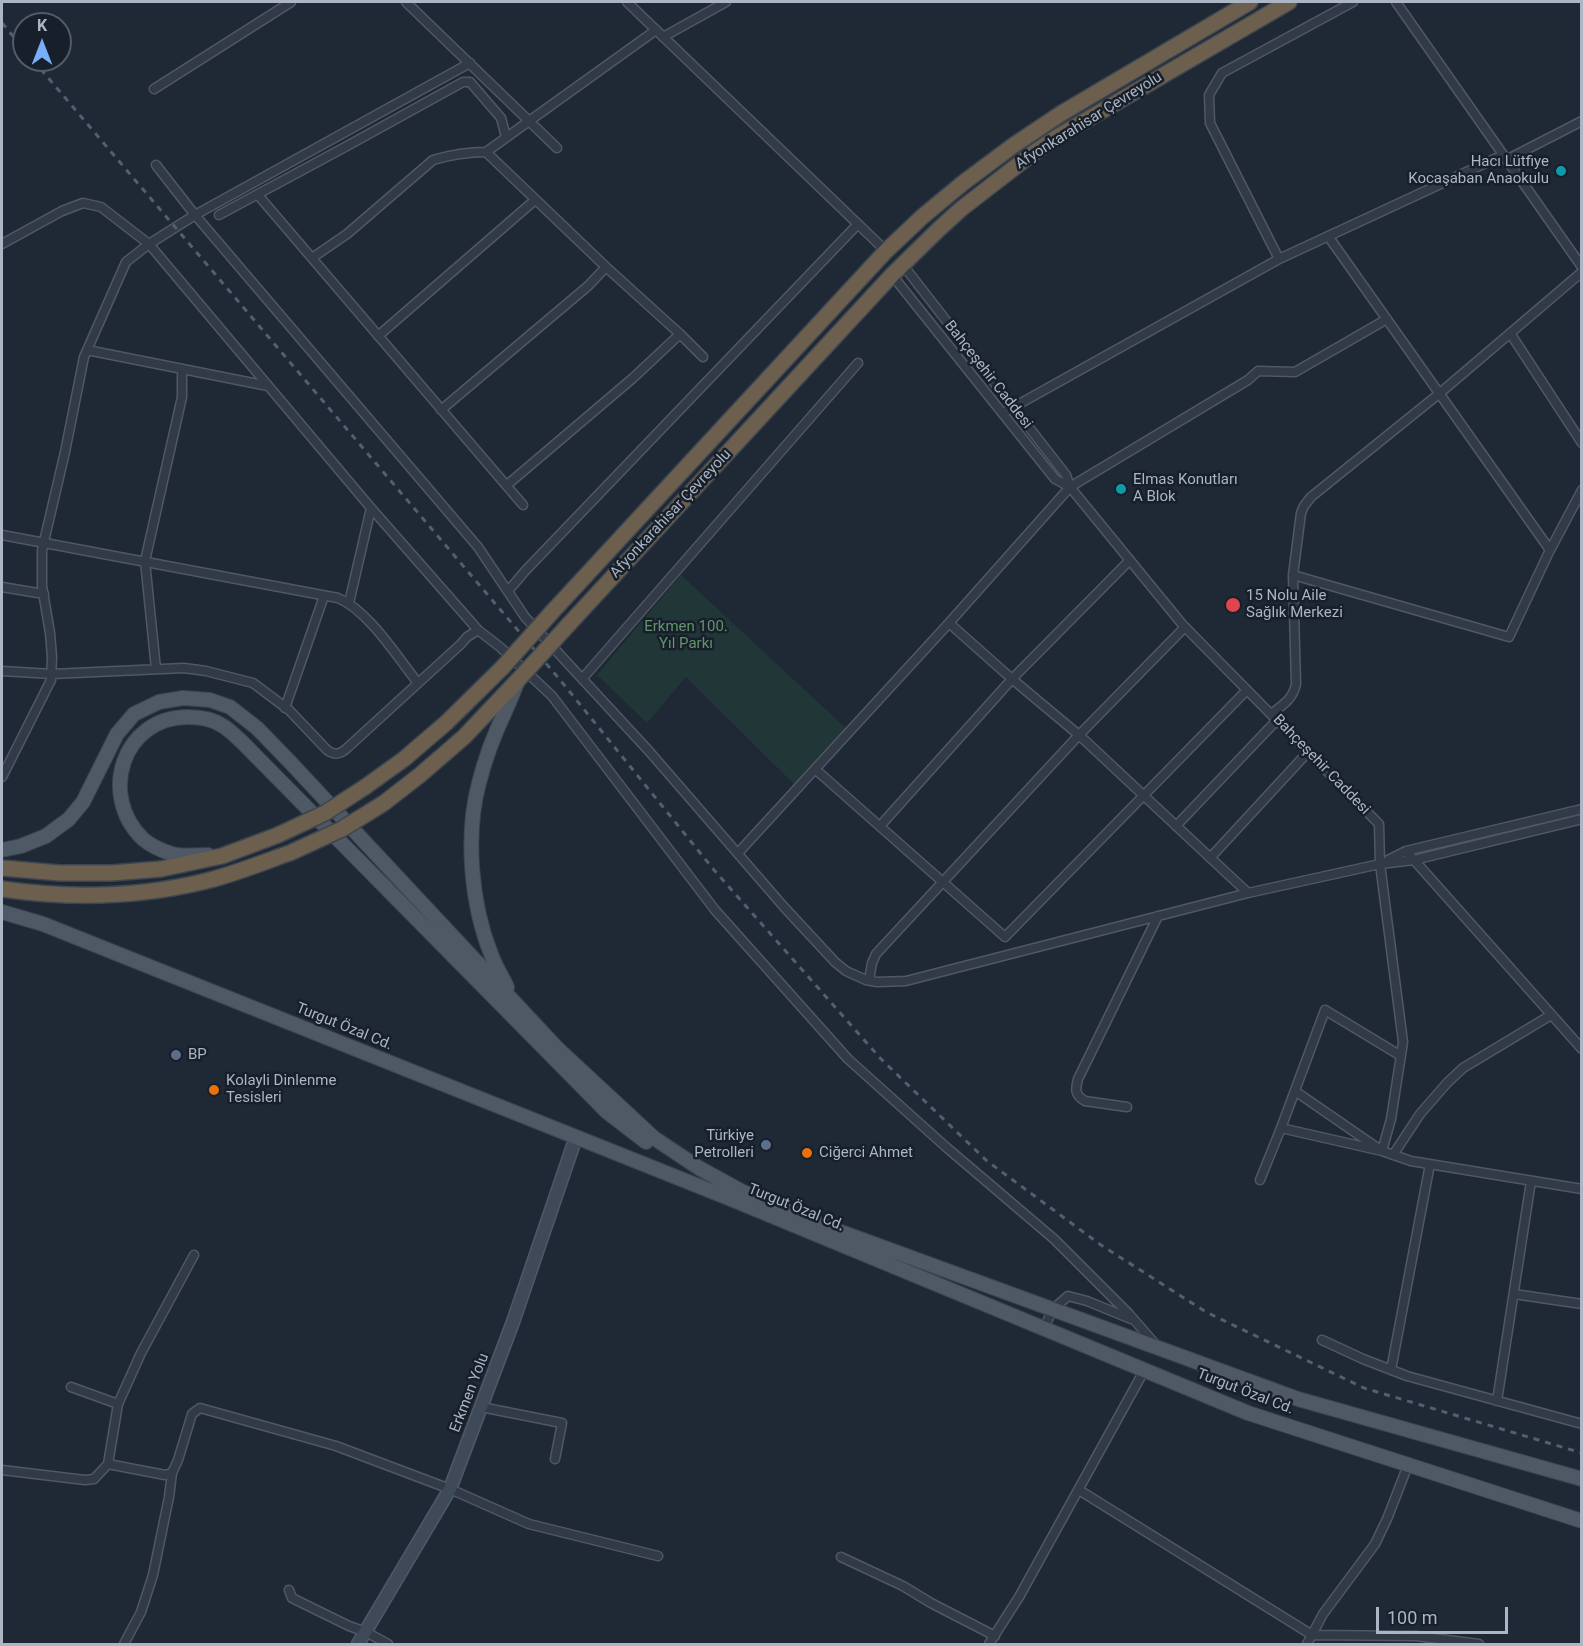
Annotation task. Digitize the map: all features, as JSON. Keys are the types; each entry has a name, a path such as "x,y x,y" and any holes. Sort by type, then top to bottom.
{"highway":[{"name":"Afyonkarahisar Çevreyolu","path":"2,868 60,873 111,873 161,869 222,856 278,835 325,813 365,787 404,759 446,723 502,668 886,251 922,217 1014,145 1062,113 1250,2"},
{"name":"Afyonkarahisar Çevreyolu","path":"2,889 27,893 100,897 151,892 206,881 292,852 342,829 384,803 464,737 898,270 961,209 1057,137 1289,2"}],"main road":[{"path":"512,1000 490,954 480,919 473,870 472,825 478,783 518,680"},
{"path":"2,850 21,846 46,836 69,819 83,802 117,734 134,714 159,702 183,698 210,700 230,707 257,728 557,1048 654,1138 736,1195"},
{"path":"222,856 174,855 145,840 127,818 121,800 122,765 129,749 141,734 158,722 179,717 201,717 223,726 241,741 607,1112 662,1154 736,1195"},
{"name":"Turgut Özal Cd.","path":"2,912 43,924 576,1137 1298,1399 1581,1479"},
{"name":"Turgut Özal Cd.","path":"736,1195 1248,1413 1581,1521"}],"street":[{"path":"154,89 291,2"},
{"path":"406,2 556,148"},
{"path":"627,2 886,251"},
{"path":"663,37 726,2"},
{"path":"1279,259 1210,123 1209,95 1222,73 1353,2"},
{"path":"1396,2 1581,267"},
{"path":"312,258 347,234 433,160 472,152 486,152 656,30"},
{"path":"2,777 51,680 50,633 44,594 43,543 84,357 126,262 149,244 195,215 470,63"},
{"path":"219,215 463,82 470,82 501,118 506,137"},
{"path":"1003,413 1279,259 1504,158 1581,120"},
{"path":"486,152 703,357"},
{"path":"156,165 195,215 471,539 525,617 648,750 834,962 857,976 869,981 906,981 1248,893 1380,864 1414,860 1581,819"},
{"path":"258,195 523,505"},
{"path":"378,336 535,200"},
{"path":"2,244 62,211 83,203 101,207 149,244 371,508 478,630 500,647 552,696 715,910 848,1059 1054,1239 1134,1320 1158,1348"},
{"path":"508,591 525,570 858,225"},
{"path":"1328,236 1550,550"},
{"path":"441,410 588,286 606,267"},
{"name":"Bahçeşehir Caddesi","path":"898,270 1014,407 1066,475 1070,487 1185,627 1379,824 1380,864 1403,1042 1391,1119 1382,1151"},
{"name":"Bahçeşehir Caddesi","path":"898,270 1003,413 1055,479 1070,487"},
{"path":"1176,826 1294,692 1296,684 1293,575 1301,513 1304,506 1311,497 1440,393 1581,272"},
{"path":"738,853 1070,487 1248,380 1258,371 1294,372 1387,319"},
{"path":"1510,333 1581,443"},
{"path":"507,484 633,378 680,334"},
{"path":"87,350 268,386"},
{"path":"582,679 858,363"},
{"path":"156,669 145,561 182,397 182,369"},
{"path":"1293,575 1509,637 1581,490"},
{"path":"349,603 371,508"},
{"path":"2,535 338,598 349,603 368,620 418,683"},
{"path":"880,826 1011,679 1130,560"},
{"path":"2,587 44,594"},
{"path":"285,708 324,596"},
{"path":"949,623 1011,679 1079,735 1248,893"},
{"path":"869,981 876,954 1079,735 1185,627"},
{"path":"2,671 52,674 184,668 206,671 253,683 285,708 327,750 339,754 467,637 478,630"},
{"path":"815,769 1005,938 1247,690"},
{"path":"1210,858 1308,752"},
{"path":"1380,864 1406,852 1581,809"},
{"path":"1406,852 1581,1049"},
{"path":"1127,1107 1085,1101 1076,1092 1076,1086 1158,916"},
{"path":"1260,1180 1325,1010 1401,1056"},
{"path":"1393,1155 1420,1114 1463,1068 1551,1015"},
{"path":"1295,1091 1382,1151"},
{"path":"1281,1128 1382,1151 1411,1161 1581,1189"},
{"name":"Erkmen Yolu","path":"358,1644 450,1489 513,1322 576,1137"},
{"path":"1391,1370 1430,1164"},
{"path":"1497,1401 1532,1181"},
{"path":"2,1470 85,1480 94,1479 108,1464 118,1404 141,1353 194,1255"},
{"path":"1514,1294 1581,1304"},
{"path":"1044,1328 1053,1309 1068,1296 1134,1320"},
{"path":"1322,1340 1407,1376 1581,1424"},
{"path":"989,1644 1025,1587 1145,1369"},
{"path":"70,1387 118,1404"},
{"path":"481,1407 562,1424 555,1459"},
{"path":"124,1644 141,1612 153,1575 172,1473 192,1414 200,1408 336,1446 450,1489 529,1524 658,1556"},
{"path":"108,1464 165,1475 172,1473"},
{"path":"1307,1644 1323,1614 1375,1544 1387,1520 1408,1465"},
{"path":"1079,1490 1312,1635 1416,1636 1479,1644"},
{"path":"841,1557 903,1586 995,1636"},
{"path":"289,1590 292,1598 388,1644"}],"green space":[{"name":"Erkmen 100. Yıl Parkı","path":"681,575 849,731 798,788 686,677 647,723 597,675"}],"railway":[{"path":"2,23 12,35"},
{"path":"43,72 561,681 714,870 881,1059 987,1161 1101,1245 1206,1312 1364,1388 1582,1453"}],"place":[{"name":"Hacı Lütfiye Kocaşaban Anaokulu","path":"1561,171"},
{"name":"Elmas Konutları A Blok","path":"1121,489"},
{"name":"15 Nolu Aile Sağlık Merkezi","path":"1233,605"},
{"name":"BP","path":"176,1055"},
{"name":"Kolayli Dinlenme Tesisleri","path":"214,1090"},
{"name":"Türkiye Petrolleri","path":"766,1145"},
{"name":"Ciğerci Ahmet","path":"807,1153"}]}
